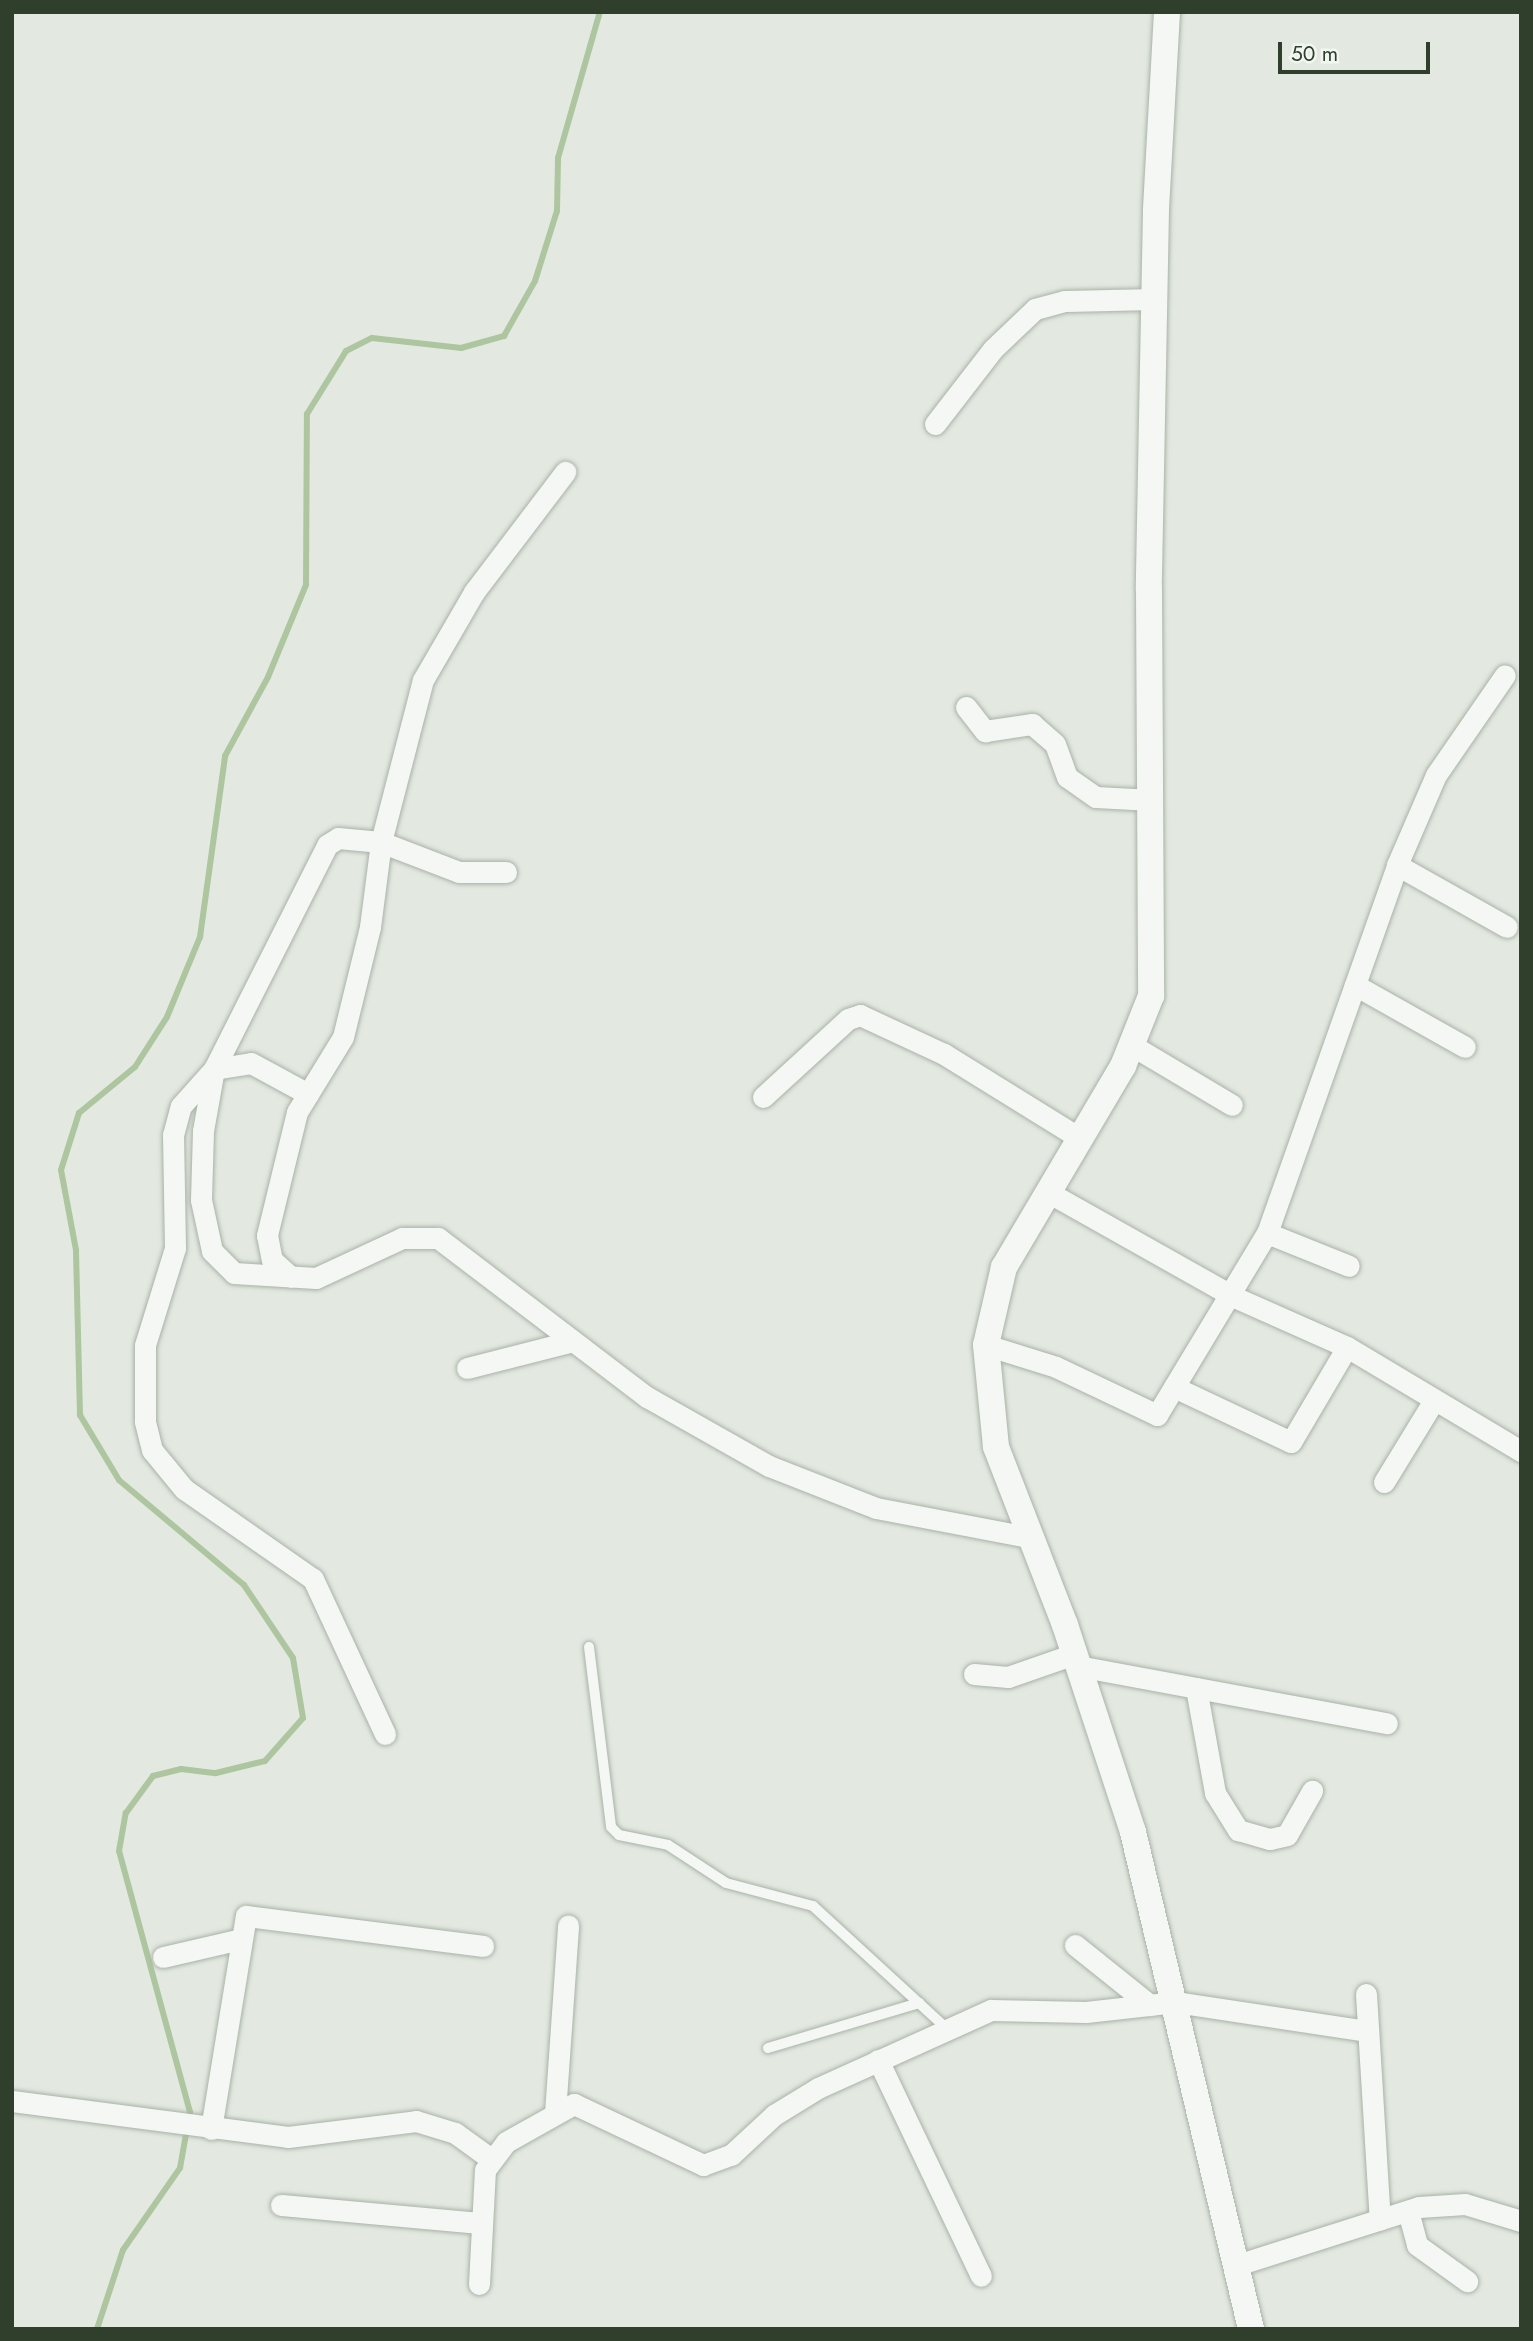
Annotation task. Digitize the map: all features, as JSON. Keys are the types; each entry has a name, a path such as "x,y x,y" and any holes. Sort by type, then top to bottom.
{"street":[{"path":"1167,12 1155,299 1151,996 1133,1046 1004,1267 986,1345 996,1447 1033,1538 1133,1832 1162,2003 1237,2265 1251,2329"},
{"path":"935,424 993,349 1035,309 1065,301 1155,299"},
{"path":"291,1277 272,1260 267,1235 290,1133 308,1094 343,1037 370,927 380,842 423,680 474,592 565,472"},
{"path":"986,1345 1056,1367 1152,1415 1174,1387 1233,1296 1267,1233 1397,865 1436,775 1505,675"},
{"path":"966,707 985,731 1032,724 1055,744 1067,777 1096,797 1152,800"},
{"path":"385,1734 313,1578 184,1489 152,1450 145,1420 145,1345 175,1248 173,1135 181,1106 214,1069 327,845 338,838 380,842 432,865 480,875 506,872"},
{"path":"1397,865 1507,927"},
{"path":"1355,985 1465,1046"},
{"path":"763,1097 848,1019 860,1015 944,1054 1081,1139"},
{"path":"1133,1046 1232,1105"},
{"path":"214,1069 251,1063 308,1094"},
{"path":"214,1069 200,1171 212,1251 234,1273 291,1277 341,1272 402,1238 438,1238 573,1341 708,1435 835,1495 1033,1538"},
{"path":"1046,1191 1233,1296 1347,1347 1433,1402 1521,1451"},
{"path":"1267,1233 1349,1266"},
{"path":"467,1368 573,1341"},
{"path":"1174,1387 1290,1442 1347,1347"},
{"path":"1384,1482 1433,1402"},
{"path":"974,1674 1008,1677 1076,1660 1196,1688 1387,1723"},
{"path":"1196,1688 1215,1793 1238,1830 1270,1839 1287,1835 1312,1791"},
{"path":"206,2128 243,1922 254,1914 483,1946"},
{"path":"555,2113 568,1925"},
{"path":"163,1957 242,1939"},
{"path":"1075,1945 1162,2003"},
{"path":"1366,1994 1366,2031 1380,2220"},
{"path":"479,2284 480,2223 491,2159 555,2113 574,2104 590,2108 703,2165 715,2164 791,2103 946,2028 991,2010 1086,2012 1162,2003 1366,2031"},
{"path":"878,2060 981,2276"},
{"path":"12,2101 174,2125 288,2137 416,2121 456,2133 491,2159"},
{"path":"1237,2265 1408,2211 1465,2204 1521,2221"},
{"path":"281,2205 480,2223"},
{"path":"1408,2211 1417,2245 1467,2281"}],"lane":[{"path":"589,1647 611,1827 626,1838 668,1845 726,1883 813,1906 946,2028"},
{"path":"768,2048 919,2003"}],"waterway":[{"path":"97,2329 123,2250 180,2168 190,2112 119,1851 126,1813 153,1776 181,1769 216,1773 265,1761 303,1718 293,1658 244,1585 119,1480 80,1415 76,1250 61,1170 79,1113 135,1067 167,1017 200,937 225,756 268,677 306,585 307,414 346,351 372,338 461,348 504,336 535,281 557,211 558,158 600,12"}]}
